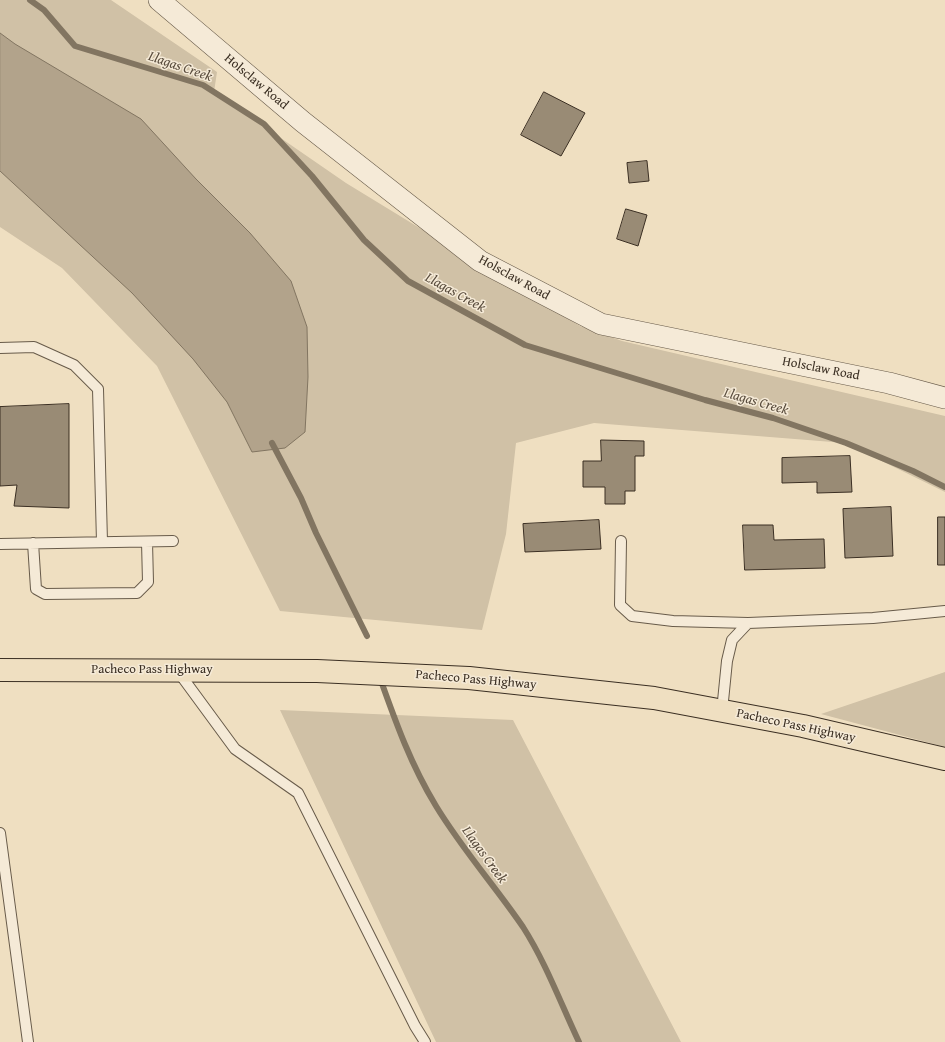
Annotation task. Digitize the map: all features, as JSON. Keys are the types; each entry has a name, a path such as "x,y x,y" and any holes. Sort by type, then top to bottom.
{"highway":[{"name":"Pacheco Pass Highway","path":"0,670 317,671 469,678 654,698 803,726 945,759"}],"street":[{"name":"Holsclaw Road","path":"159,0 303,122 480,261 601,324 889,383 945,398"}],"lane":[{"path":"0,348 34,347 74,365 98,389 102,542"},
{"path":"0,544 173,541"},
{"path":"621,541 620,605 632,616 673,621 748,623 873,618 945,611"},
{"path":"33,543 36,589 45,594 137,593 148,582 147,542"},
{"path":"722,711 727,661 732,640 748,623"},
{"path":"177,670 235,749 298,793 415,1026 425,1042"},
{"path":"0,833 28,1042"}],"shaded area":[{"path":"0,0 111,0 217,72 214,92 346,183 580,326 622,341 945,416 945,492 845,443 594,423 516,443 506,534 482,630 280,611 157,366 62,268 0,227"},
{"path":"0,33 15,44 141,119 196,179 250,233 291,281 307,327 308,377 305,432 285,448 252,452 227,402 193,359 132,293 0,171"},
{"path":"945,672 945,747 821,714"},
{"path":"280,710 513,720 681,1042 436,1042"}],"building":[{"path":"544,92 585,113 561,156 521,135"},
{"path":"647,161 649,181 629,183 627,163"},
{"path":"626,209 647,215 638,246 617,239"},
{"path":"69,404 69,508 14,506 17,485 0,486 0,407"},
{"path":"601,440 644,441 644,456 635,456 635,491 625,491 625,504 605,504 605,487 583,487 583,461 601,461"},
{"path":"850,456 852,492 817,493 817,482 782,483 782,458"},
{"path":"891,507 893,556 845,558 843,509"},
{"path":"938,517 945,517 945,565 938,565"},
{"path":"599,520 601,549 525,552 523,524"},
{"path":"743,525 773,525 774,540 824,539 825,568 745,570"}],"waterway":[{"name":"Llagas Creek","path":"30,0 44,10 75,46 203,85 264,124 312,176 364,240 408,281 525,345 705,400 773,418 846,443 913,471 945,487"},
{"name":"Llagas Creek","path":"272,443 301,498 316,533 367,636"},
{"name":"Llagas Creek","path":"380,678 405,744 427,791 446,822 523,927 546,969 579,1042"}]}
